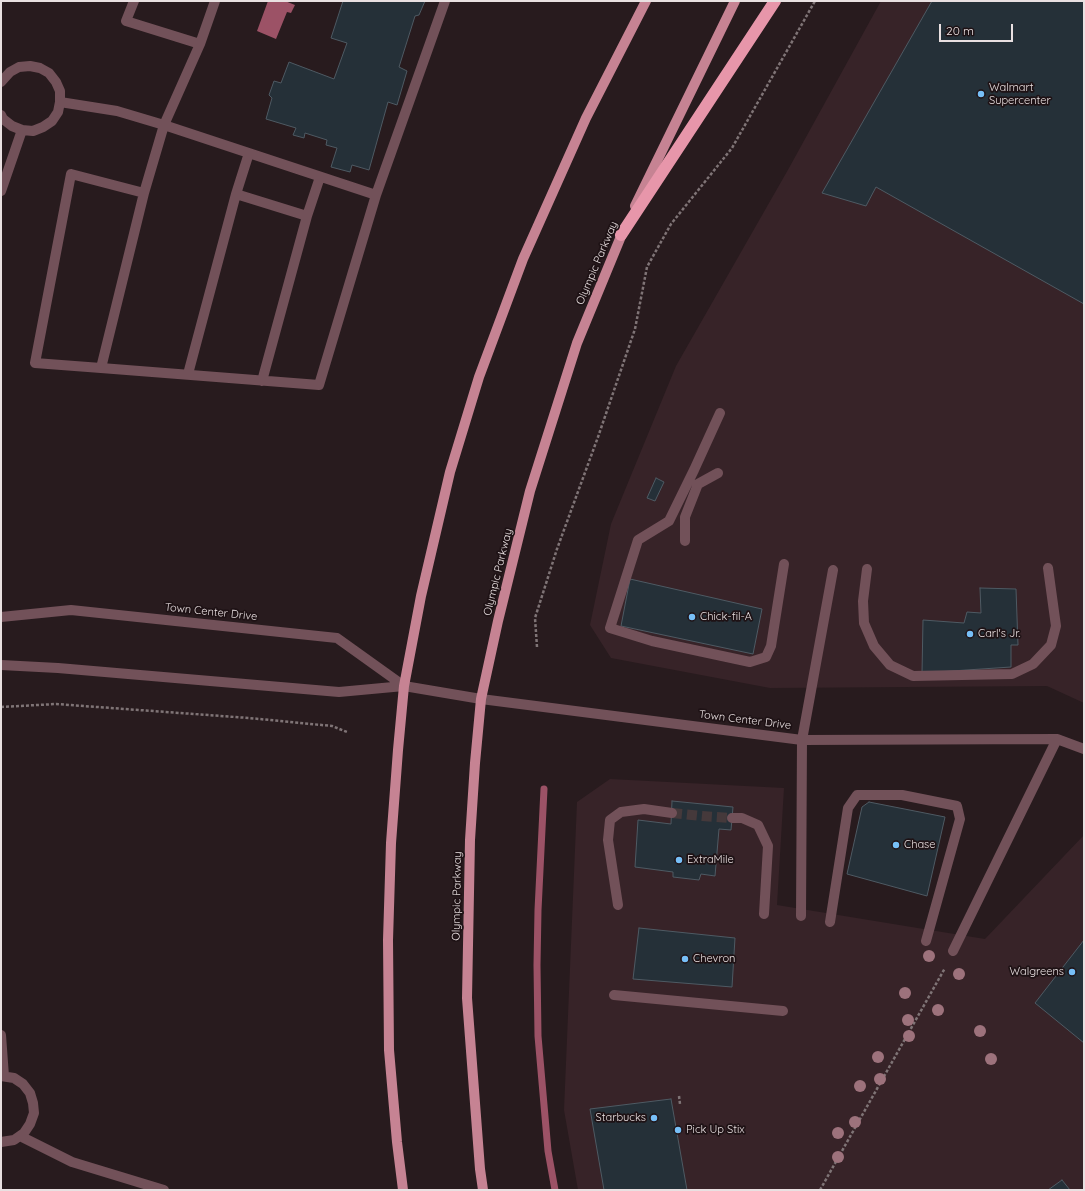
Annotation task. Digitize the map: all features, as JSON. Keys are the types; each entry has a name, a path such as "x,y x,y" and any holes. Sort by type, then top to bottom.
{"highway":[{"path":"621,235 775,1"}],"main road":[{"path":"403,1190 389,1050 388,940 391,843 404,686 422,596 450,472 479,377 523,259 586,118 646,1"},
{"name":"Olympic Parkway","path":"483,1190 480,1169 467,998 470,840 481,699 498,621 530,491 577,343 621,235 735,1"}],"street":[{"path":"134,1 126,21 200,44"},
{"path":"101,368 144,193 164,125 200,44 215,1"},
{"path":"144,193 71,174 35,363 319,385 376,195 445,1"},
{"path":"1,82 10,72 19,67 30,66 40,68 49,74 56,82 60,91 58,112 52,121 43,128 33,131 22,130 12,126 1,115"},
{"path":"60,102 117,111 376,195"},
{"path":"1,191 22,130"},
{"path":"188,374 236,194 249,153"},
{"path":"262,381 307,216 320,177"},
{"path":"236,194 307,216"},
{"path":"720,413 669,521 638,540 610,628 652,641 750,662 766,657 772,646 784,564"},
{"path":"685,541 685,516 698,484 718,473"},
{"path":"867,569 864,601 864,623 874,646 890,666 913,676 1012,674 1033,664 1051,645 1056,626 1048,568"},
{"path":"801,916 802,740 834,570"},
{"name":"Town Center Drive","path":"1,617 71,610 337,638 404,686"},
{"name":"Town Center Drive","path":"1,665 58,668 339,692 404,686 481,699 802,740 1057,739 1084,749"},
{"path":"953,951 1057,739"},
{"path":"830,922 848,808 857,795 902,795 957,806 960,819 926,941"},
{"path":"618,905 608,840 610,820 621,812 644,809 672,813"},
{"path":"732,818 742,818 758,825 768,846 764,914"},
{"path":"614,995 784,1011"},
{"path":"1,1036 2,1076 14,1078 23,1084 30,1093 34,1113 30,1124 24,1133 14,1140 1,1142"},
{"path":"20,1136 72,1162 164,1190"}],"path":[{"path":"537,647 535,618 557,549 598,437 635,329 647,267 671,224 732,148 815,1"},
{"path":"1,707 56,704 241,717 332,726 347,732"},
{"path":"820,1190 945,968"},
{"path":"678,1096 680,1104"}],"shaded area":[{"path":"268,1 285,1 295,5 291,13 287,12 276,39 257,31"},
{"path":"881,1 1084,1 1084,703 1047,686 770,688 611,658 590,625 611,524 676,366 789,168"},
{"path":"610,779 784,788 777,905 985,939 1084,835 1084,1190 578,1190 564,1110 577,802"}],"building":[{"path":"343,1 425,1 419,15 415,16 399,67 407,71 397,105 388,102 369,170 352,165 350,172 331,167 337,148 326,145 327,140 305,133 304,138 293,135 296,128 266,119 272,98 269,95 274,81 281,83 289,62 334,79 347,43 331,38"},
{"name":"Walmart Supercenter","path":"932,1 1084,1 1084,304 876,187 866,206 822,193"},
{"path":"656,478 664,482 655,501 647,498"},
{"name":"Chick-fil-A","path":"630,579 762,609 753,654 621,626"},
{"name":"Carl's Jr.","path":"980,588 1016,589 1018,645 1011,645 1011,667 922,673 923,620 964,623 967,612 981,613"},
{"path":"672,801 733,807 731,830 719,829 715,876 701,874 699,880 673,877 673,872 635,867 638,820 671,824"},
{"name":"Chase","path":"869,802 945,817 927,896 847,874 862,807"},
{"name":"Chevron","path":"639,928 735,938 732,987 633,979"},
{"name":"Walgreens","path":"1084,940 1084,1043 1035,1003"},
{"path":"671,1099 687,1190 604,1190 590,1109"},
{"path":"1062,1180 1070,1190 1048,1190"}],"waterway":[{"path":"544,789 538,910 538,1036 548,1151 555,1190"}],"tunnel":[{"path":"672,813 732,818"}],"place":[{"name":"Walmart Supercenter","path":"981,94"},
{"name":"Chick-fil-A","path":"692,617"},
{"name":"Carl's Jr.","path":"970,634"},
{"name":"Chase","path":"896,845"},
{"name":"ExtraMile","path":"679,860"},
{"name":"Chevron","path":"685,959"},
{"name":"Walgreens","path":"1072,972"},
{"name":"Starbucks","path":"654,1118"},
{"name":"Pick Up Stix","path":"678,1130"}]}
